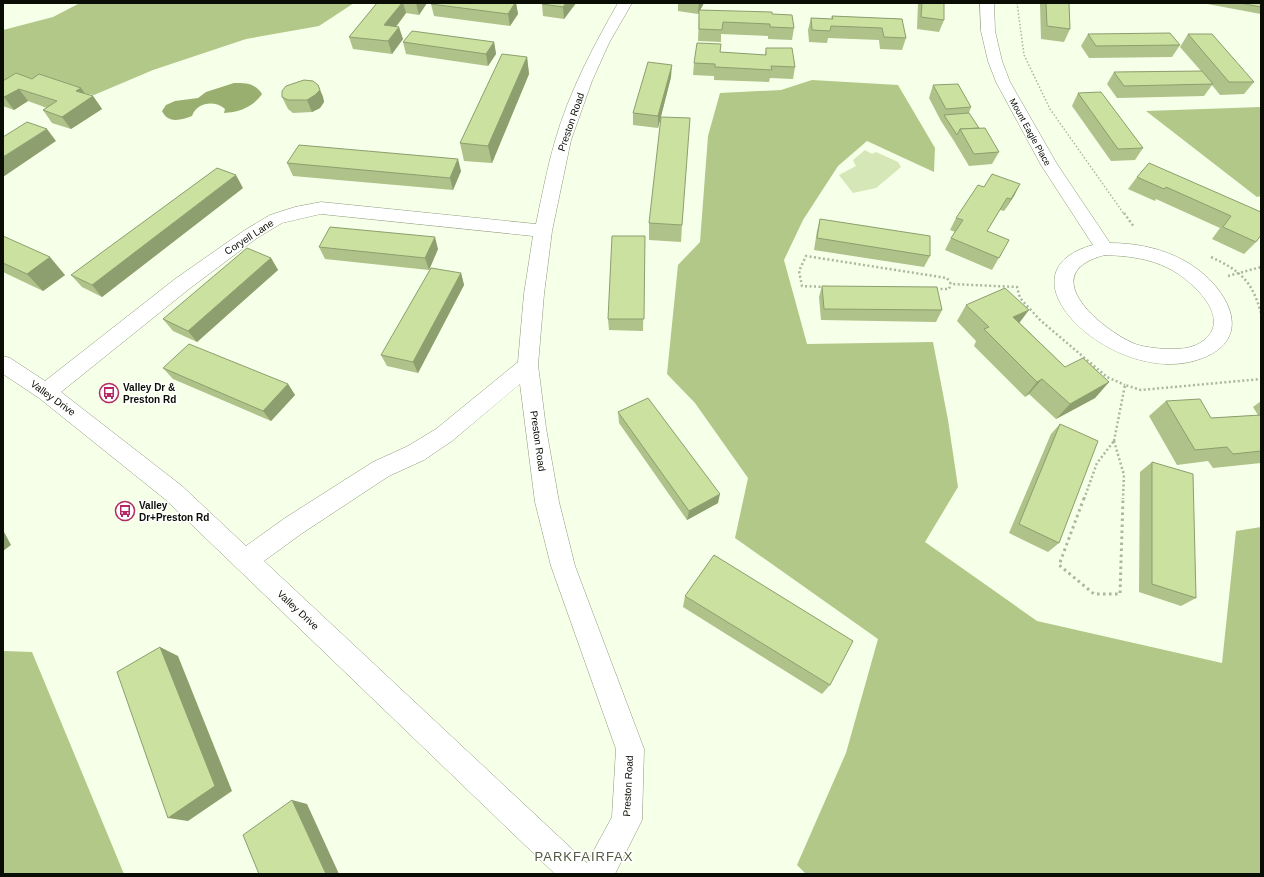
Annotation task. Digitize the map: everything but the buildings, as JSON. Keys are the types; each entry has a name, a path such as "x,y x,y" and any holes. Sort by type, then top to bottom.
{"street":[{"name":"Preston Road","path":"598,874 627,820 630,749 563,566 547,502 535,428 528,365 534,294 543,231 556,168 582,88 602,43 625,3"},
{"name":"Mount Eagle Place","path":"987,3 988,31 995,61 1003,82 1049,165 1105,248"},
{"name":"Coryell Lane","path":"46,392 182,284 250,234 276,219 295,213 327,209 543,231"},
{"path":"1105,248 1141,252 1163,259 1184,269 1202,283 1216,301 1223,320 1220,337 1207,350 1186,356 1166,357 1130,350 1104,337 1082,320 1069,302 1064,284 1068,268 1080,256 1105,248"},
{"name":"Valley Drive","path":"3,364 46,392 174,493 577,874"},
{"path":"246,560 293,526 381,468 416,453 444,435 528,365"}],"path":[{"path":"1017,3 1024,55 1050,109 1105,189 1134,227 1139,229"},
{"path":"831,287 802,286 798,278 799,268 806,256 947,278 951,284"},
{"path":"1210,257 1231,266 1248,279 1257,297 1261,313"},
{"path":"1202,283 1261,267"},
{"path":"933,289 949,289 951,284"},
{"path":"951,284 1017,287 1020,298 1040,320 1106,377 1124,385 1141,390 1261,379"},
{"path":"1114,441 1097,463 1060,565 1094,594 1120,594 1124,475 1114,441 1124,385"}],"shaded area":[{"path":"80,3 354,3 319,26 246,39 153,70 94,95 40,87 3,85 3,30 53,17"},
{"path":"812,80 898,85 935,148 934,172 867,141 838,166 803,220 784,260 807,344 933,342 948,420 958,487 925,542 1037,621 1222,663 1236,531 1261,527 1261,874 806,874 797,865 846,753 878,639 735,538 748,478 695,403 667,374 678,265 700,242 708,136 720,93 781,90"},
{"path":"234,83 253,86 262,94 255,102 246,108 230,112 224,113 225,109 216,104 207,104 202,105 194,111 192,116 175,120 168,118 162,111 166,105 175,101 198,98 206,92"},
{"path":"1261,107 1261,196 1257,197 1146,111"},
{"path":"865,150 872,154 876,152 898,162 901,167 876,188 853,193 839,175 856,166 853,160"},
{"path":"3,651 32,652 124,874 3,874"}],"place":[{"name":"Valley Dr & Preston Rd","path":"109,393"},
{"name":"Valley Dr+Preston Rd","path":"125,511"}],"district":[{"name":"PARKFAIRFAX","path":"584,856"}]}
